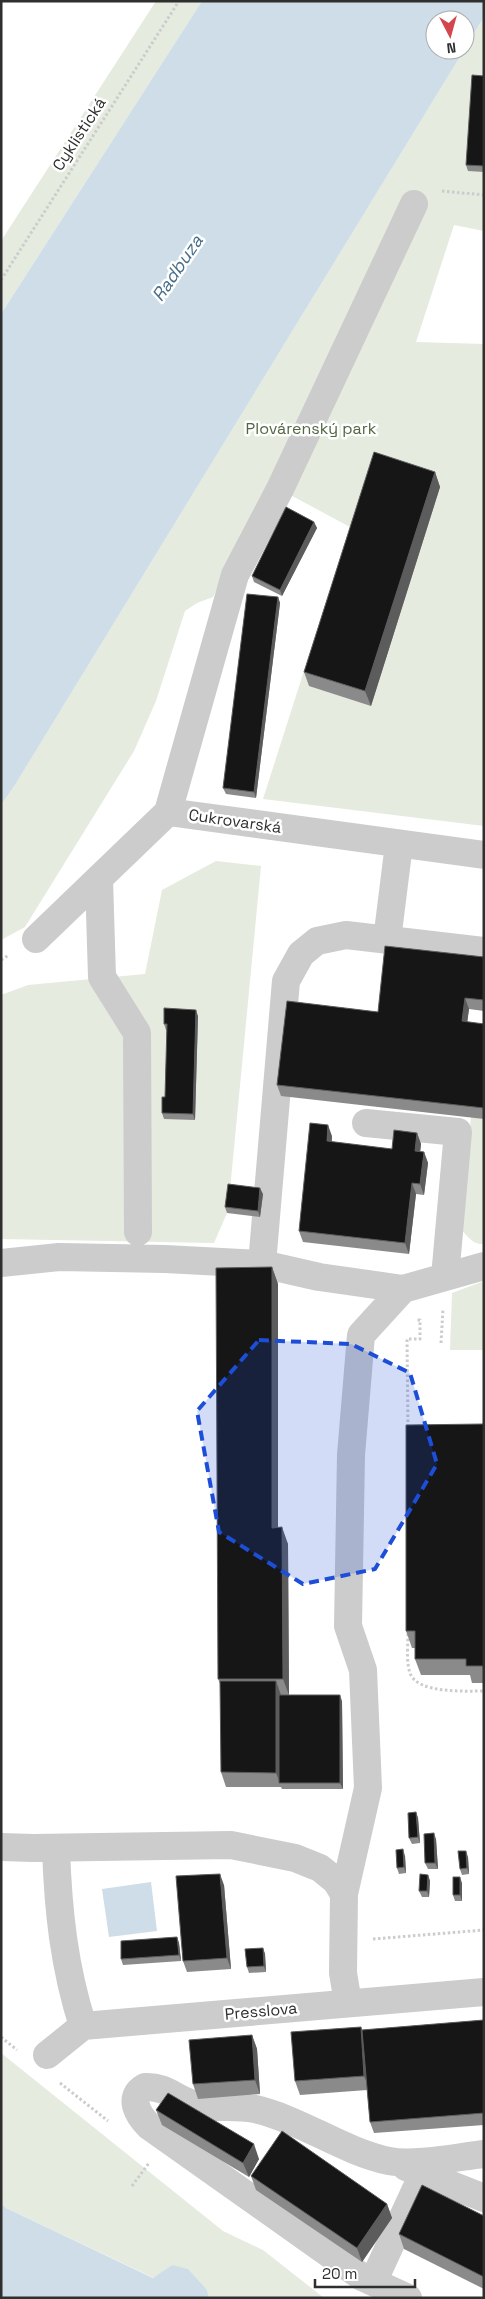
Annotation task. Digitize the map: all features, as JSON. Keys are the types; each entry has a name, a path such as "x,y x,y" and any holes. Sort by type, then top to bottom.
{"street":[{"path":"168,812 235,575 280,489 414,204"},
{"name":"Cukrovarská","path":"36,939 168,812 484,855"},
{"path":"387,940 399,844"},
{"path":"99,879 102,977 137,1032 138,1232"},
{"path":"262,1264 286,981 301,954 317,941 346,935 484,951"},
{"path":"366,1123 458,1132 445,1277"},
{"path":"1,1263 58,1257 165,1259 262,1264 319,1277 403,1289 484,1266"},
{"path":"348,2003 343,1973 344,1894 368,1788 363,1670 348,1626 350,1455 361,1335 403,1289"},
{"path":"1,1847 231,1845 295,1858 320,1868 336,1880 344,1894"},
{"path":"47,2054 83,2026 72,1992 63,1946 58,1904 56,1848"},
{"name":"Presslova","path":"83,2026 484,1992"},
{"path":"408,2298 362,2277 149,2126 138,2115 135,2105 136,2095 145,2087 152,2087 164,2089 198,2106 254,2109 282,2118 352,2149 390,2161 484,2198"},
{"path":"390,2161 412,2162 484,2154"},
{"path":"373,2282 423,2174"}],"path":[{"name":"Cyklistická","path":"1,280 179,1"},
{"path":"414,204 420,197 433,192 484,194"},
{"path":"408,1436 407,1339 420,1339 420,1320 413,1320"},
{"path":"408,1624 408,1664 410,1676 418,1682 446,1691 484,1691"},
{"path":"344,1946 368,1939 484,1930"},
{"path":"132,2186 154,2156"}],"highlighted area":[{"path":"259,1340 351,1344 410,1373 437,1464 375,1569 303,1584 219,1532 197,1411"}],"green space":[{"path":"156,1 202,1 1,314 1,241"},
{"name":"Plovárenský park","path":"484,17 484,231 454,225 416,342 484,344 484,826 263,799 350,527 270,484 213,597 197,603 185,611 156,701 134,751 25,927 1,940 1,805 458,60 475,60 475,32"},
{"path":"216,861 261,866 230,1190 227,1213 214,1243 1,1239 1,995 28,985 145,974 162,890"},
{"path":"471,1117 484,1119 484,1244 474,1242 461,1229"},
{"path":"484,1281 484,1350 450,1350 452,1293"},
{"path":"1,2053 223,2231 263,2250 324,2298 209,2298 207,2290 172,2265 154,2278 6,2208 1,2203"}],"water":[{"name":"Radbuza","path":"202,1 484,1 484,17 475,32 475,10 425,10 425,60 458,60 1,805 1,314"},
{"path":"151,1882 157,1931 109,1937 102,1889"},
{"path":"1,2203 6,2208 153,2278 172,2265 188,2269 207,2290 209,2298 1,2298"}],"building":[{"path":"472,75 484,76 484,166 466,165"},
{"path":"374,452 435,472 365,691 304,672"},
{"path":"286,507 314,522 280,590 252,576"},
{"path":"247,594 278,597 254,792 223,788"},
{"path":"385,946 484,957 484,1000 465,998 462,1021 484,1024 484,1108 277,1085 287,1001 378,1012"},
{"path":"164,1008 196,1010 193,1114 162,1113 162,1097 165,1097 167,1024 164,1024"},
{"path":"310,1123 328,1125 327,1141 392,1149 394,1130 417,1133 415,1151 424,1152 420,1184 412,1183 405,1243 299,1231"},
{"path":"228,1184 260,1188 258,1211 225,1207"},
{"path":"272,1267 272,1528 282,1527 283,1679 218,1679 216,1268"},
{"path":"484,1424 484,1666 466,1666 466,1659 415,1659 415,1631 406,1631 406,1425"},
{"path":"220,1681 276,1681 276,1773 221,1772"},
{"path":"279,1695 340,1695 340,1783 279,1783"},
{"path":"416,1812 418,1837 409,1838 408,1813"},
{"path":"434,1833 435,1863 425,1863 424,1834"},
{"path":"403,1849 404,1867 397,1868 396,1850"},
{"path":"458,1851 466,1851 467,1868 460,1869"},
{"path":"220,1874 227,1958 183,1961 176,1876"},
{"path":"420,1874 428,1875 427,1891 419,1891"},
{"path":"453,1877 460,1877 460,1895 453,1895"},
{"path":"177,1937 179,1955 121,1959 121,1941"},
{"path":"263,1948 264,1966 247,1967 245,1949"},
{"path":"484,2020 484,2113 370,2122 362,2030"},
{"path":"361,2027 364,2076 295,2081 291,2032"},
{"path":"252,2035 255,2080 193,2084 189,2040"},
{"path":"168,2093 254,2144 243,2163 156,2110"},
{"path":"282,2131 387,2204 357,2248 251,2176"},
{"path":"422,2185 484,2216 484,2277 399,2234"}]}
